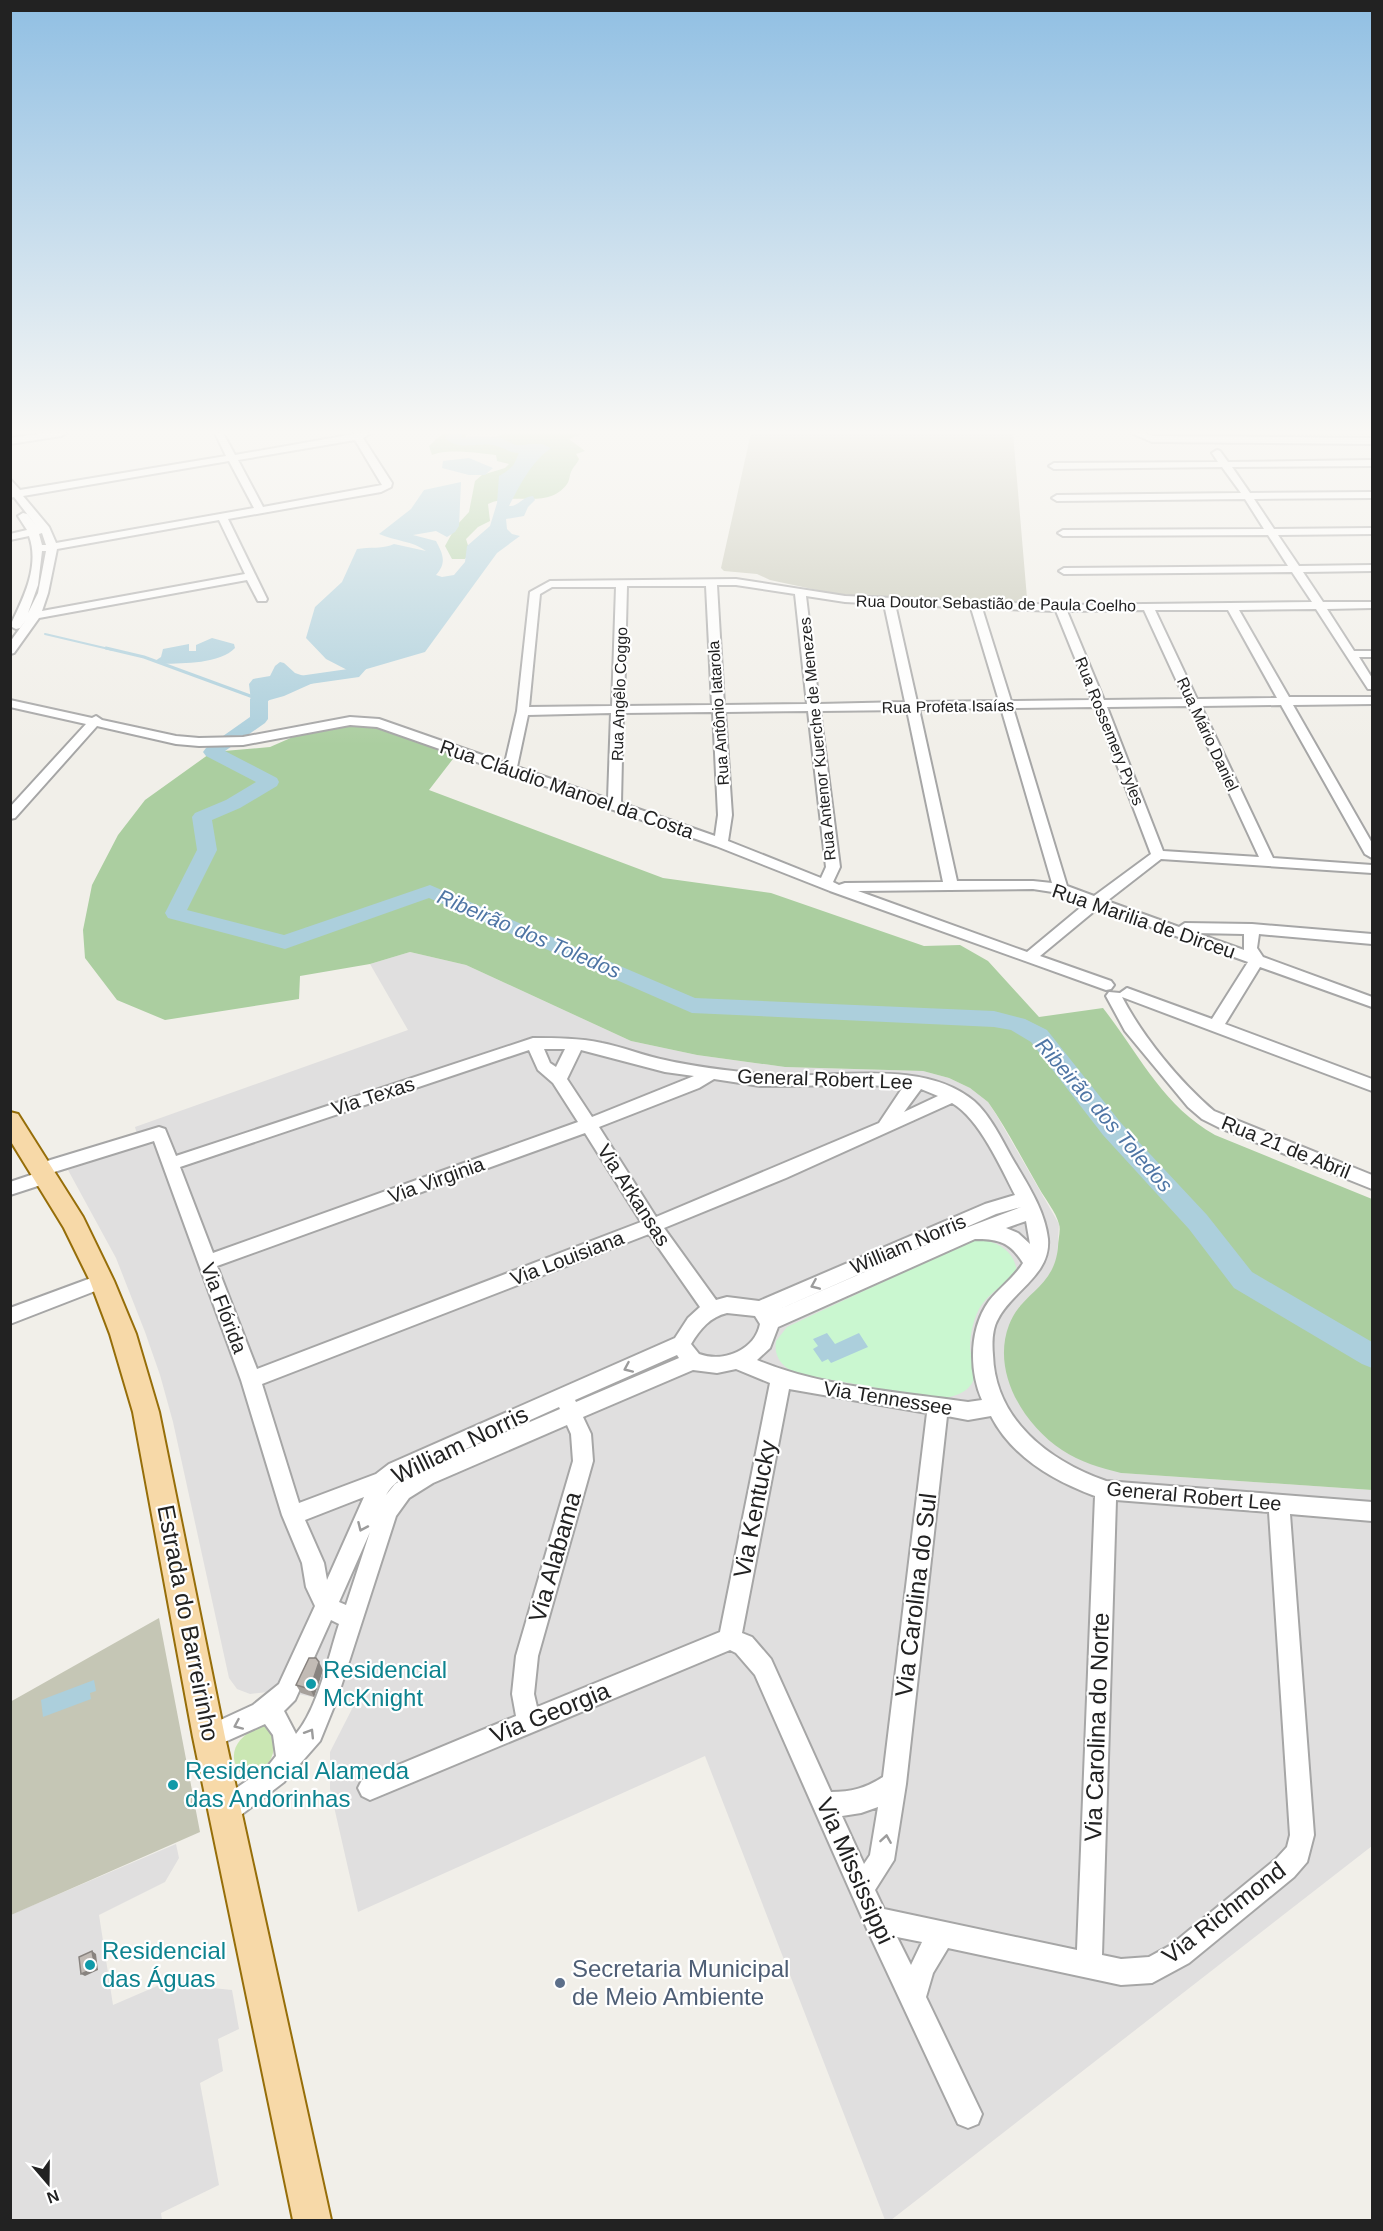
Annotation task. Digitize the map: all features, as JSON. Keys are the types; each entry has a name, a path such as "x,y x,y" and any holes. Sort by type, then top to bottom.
{"main road":[{"name":"Estrada do Barreirinho","path":"10,1120 74,1224 102,1281 123,1334 146,1412 224,1812 312,2220"}],"street":[{"path":"10,636 30,595 39,537"},
{"path":"10,651 34,617 43,593 52,547 45,537"},
{"path":"38,549 110,537"},
{"path":"232,537 262,599"},
{"path":"1274,537 1297,568 1317,605 1372,686"},
{"path":"1064,571 1372,568"},
{"path":"20,618 251,576"},
{"name":"Rua Angêlo Coggo","path":"614,804 622,583"},
{"name":"Rua Antônio Iatarola","path":"711,583 725,815 721,843"},
{"name":"Rua Doutor Sebastião de Paula Coelho","path":"523,711 535,592 550,584 757,584 845,599 1060,608 1372,605"},
{"name":"Rua Antenor Kuerche de Menezes","path":"800,593 833,867 830,886"},
{"path":"889,602 951,884"},
{"path":"976,605 1061,889"},
{"path":"1231,606 1372,854"},
{"name":"Rua Mário Daniel","path":"1148,607 1268,862"},
{"name":"Rua Rossemery Pyles","path":"1060,608 1158,855"},
{"path":"1351,654 1372,654"},
{"name":"Rua Profeta Isaías","path":"523,711 1372,700"},
{"name":"Rua Cláudio Manoel da Costa","path":"10,703 96,720 177,740 199,742 243,741 350,721 379,723 721,843 830,886 1030,957 1118,992 1372,1085"},
{"path":"510,769 523,711"},
{"path":"10,815 96,720"},
{"path":"1030,957 1096,902 1158,855 1372,869"},
{"name":"Rua Marilia de Dirceu","path":"830,886 1033,885 1061,889 1171,927 1198,932 1252,929 1372,939"},
{"path":"901,912 904,886"},
{"path":"1216,1026 1257,960 1250,948 1252,929"},
{"name":"Rua Marilia de Dirceu","path":"1198,932 1257,960 1372,1002"},
{"name":"Rua 21 de Abril","path":"1118,992 1130,1027 1194,1103 1208,1115 1372,1182"},
{"name":"Via Texas","path":"171,1164 533,1043 577,1044"},
{"name":"Via Arkansas","path":"533,1043 544,1066 559,1079 652,1225 711,1308"},
{"path":"559,1079 567,1059 577,1044"},
{"name":"General Robert Lee","path":"577,1044 605,1049 665,1066 760,1080 867,1079 919,1082 967,1104 977,1115 1038,1227 1039,1242 1033,1264 1019,1284 1003,1297 989,1317 985,1333 983,1373 995,1407 1007,1425 1039,1457 1067,1476 1106,1490 1372,1511"},
{"path":"664,1096 665,1066"},
{"name":"Via Virginia","path":"207,1262 588,1125 664,1096 710,1074"},
{"name":"Via Louisiana","path":"881,1130 896,1114 909,1090 919,1082"},
{"name":"Via Louisiana","path":"251,1380 652,1225 881,1130 953,1096"},
{"name":"Via Flórida","path":"42,1173 79,1157 159,1133 251,1380 292,1515 313,1563 317,1587 327,1607"},
{"path":"10,1189 42,1173"},
{"name":"William Norris","path":"765,1316 969,1234 1028,1205"},
{"name":"William Norris","path":"765,1316 970,1217 1028,1205"},
{"path":"969,1234 999,1232 1028,1252 1033,1264"},
{"path":"10,1316 102,1281"},
{"path":"727,1305 765,1316 767,1336 758,1350 738,1361 703,1364 687,1352 698,1318 711,1308 727,1305"},
{"path":"758,1350 781,1378"},
{"name":"William Norris","path":"266,1710 277,1703 287,1692 383,1481 396,1470 567,1404 687,1352"},
{"name":"Via Tennessee","path":"738,1361 781,1378 816,1387 968,1411 995,1407"},
{"name":"Via Kentucky","path":"730,1639 781,1378"},
{"name":"William Norris","path":"224,1812 243,1800 288,1762 312,1733 326,1700 387,1511 402,1491 426,1476 567,1404"},
{"name":"Via Alabama","path":"529,1722 523,1694 527,1656 583,1461 581,1434 567,1404"},
{"name":"Via Carolina do Sul","path":"862,1888 882,1860 894,1784 938,1407"},
{"path":"292,1515 383,1481"},
{"name":"Via Carolina do Norte","path":"1089,1964 1106,1490"},
{"name":"Via Richmond","path":"876,1920 1121,1972 1152,1970 1180,1954 1285,1868 1298,1853 1302,1835 1279,1504"},
{"path":"313,1563 364,1580"},
{"path":"327,1607 351,1619"},
{"name":"Via Georgia","path":"370,1788 730,1639"},
{"name":"Via Mississippi","path":"730,1639 744,1645 763,1667 876,1920 968,2114"},
{"path":"209,1737 245,1722 266,1710 276,1717 285,1734 288,1762"},
{"path":"824,1804 845,1804 869,1800 894,1784"},
{"path":"913,1997 919,1972 930,1951 943,1934"}],"shaded area":[{"path":"728,537 1022,537 1027,598 1019,602 1009,602 845,596 770,580 757,574 724,571 721,568"},
{"path":"410,952 466,965 631,1041 697,1055 785,1067 923,1071 949,1078 970,1088 988,1102 1059,1224 1057,1263 1047,1280 1019,1307 1121,1473 1372,1490 1372,1846 891,2220 885,2220 705,1756 358,1912 330,1789 330,1752 354,1705 287,1692 276,1687 268,1692 250,1694 237,1689 229,1678 173,1422 160,1375 116,1258 68,1170 140,1145 135,1127 408,1030 370,964"},
{"name":"Residencial Alameda das Andorinhas","path":"159,1618 200,1832 11,1915 10,1702"},
{"path":"176,1844 179,1858 165,1882 99,1915 113,2005 164,1983 232,1990 239,2029 218,2039 223,2071 200,2083 219,2185 161,2213 162,2220 11,2220 10,1915"}],"green space":[{"path":"450,537 468,537 466,539 470,552 465,559 452,559 445,546"},
{"path":"350,724 381,728 456,755 429,790 663,878 771,893 924,946 960,945 988,961 1039,1017 1103,1008 1153,1078 1180,1109 1196,1123 1215,1135 1372,1199 1372,1490 1121,1473 1076,1458 1062,1450 1035,1427 1014,1396 1004,1361 1005,1343 1009,1325 1015,1314 1044,1281 1055,1261 1060,1232 1058,1219 988,1102 970,1088 949,1078 923,1071 785,1067 697,1055 631,1041 466,965 410,952 370,964 300,976 299,999 165,1020 117,1000 85,958 83,930 92,885 118,835 145,800 212,752 270,747 302,733"},
{"path":"984,1240 1006,1250 1013,1259 1017,1271 986,1299 978,1311 970,1343 974,1378 972,1384 963,1392 938,1399 799,1374 784,1366 778,1358 776,1341 787,1327 970,1241"},
{"path":"265,1724 270,1726 273,1735 271,1759 261,1770 244,1777 237,1768 234,1752 242,1738"}],"water":[{"path":"389,537 421,537 436,541 443,562 436,575 442,577 454,575 465,562 467,546 477,537 518,537 497,553 425,652 353,673 326,659 306,638 315,607 342,582 357,549 394,544 426,551"},
{"path":"212,638 234,644 235,648 220,657 201,662 163,664 155,661 161,657 163,649 189,644 189,651 196,651 196,645"},
{"path":"280,662 295,673 313,679 313,683 284,696 259,703 251,701 249,684 253,679 270,676"},
{"path":"827,1333 835,1344 859,1333 868,1347 831,1363 828,1359 822,1362 813,1349 818,1346 813,1339"},
{"path":"94,1680 96,1691 90,1693 91,1699 43,1717 41,1700"}],"building":[{"path":"309,1658 316,1658 319,1662 310,1689 296,1685"},
{"path":"92,1951 95,1968 81,1974 79,1957"}],"waterway":[{"path":"45,634 113,650"},
{"path":"106,648 144,657 253,697"},
{"name":"Ribeirão dos Toledos","path":"375,650 353,673 277,684 259,699 259,719 212,752 270,782 233,804 202,817 207,850 175,913 285,942 430,891 692,1005 994,1019 1017,1024 1039,1036 1112,1129 1198,1222 1243,1280 1372,1356"}],"place":[{"name":"Residencial McKnight","path":"311,1684"},
{"name":"Residencial Alameda das Andorinhas","path":"173,1785"},
{"name":"Residencial das Águas","path":"90,1965"},
{"name":"Secretaria Municipal de Meio Ambiente","path":"560,1983"}]}
